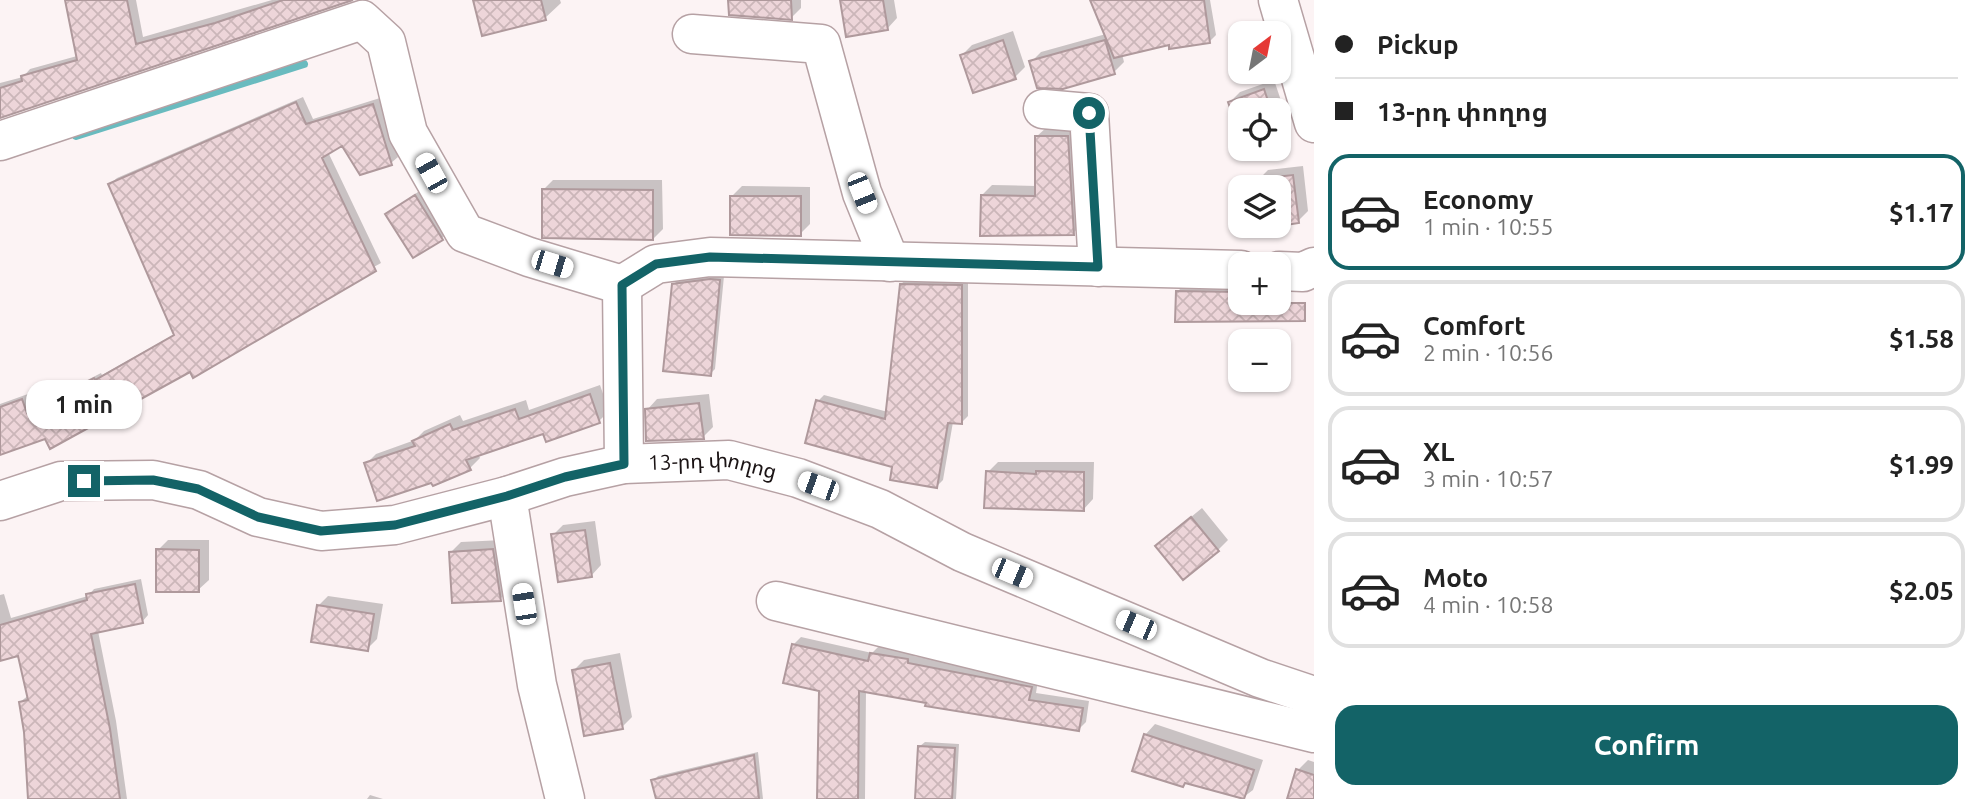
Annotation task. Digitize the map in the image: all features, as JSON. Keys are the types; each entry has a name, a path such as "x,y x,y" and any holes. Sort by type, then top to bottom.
{"street":[{"path":"1278,0 1314,123"},
{"path":"0,141 362,20 386,42 408,133 465,233 528,257 622,285 656,264 710,257 1228,270"},
{"path":"692,34 821,44 862,193 890,262"},
{"path":"1043,110 1089,113 1098,267"},
{"path":"1291,272 1303,272 1314,267"},
{"path":"622,285 624,464"},
{"name":"13-րդ փողոց","path":"0,501 61,481 153,480 198,489 258,517 321,531 395,525 507,496 565,477 624,464 729,460 798,478 880,509 962,552 1211,657 1314,696"},
{"path":"507,496 537,685 565,799"},
{"path":"776,601 1314,733"}],"building":[{"path":"65,0 127,0 136,44 215,23 283,0 353,0 0,118 0,88 22,81 21,76 77,60"},
{"path":"473,0 541,0 546,20 482,36"},
{"path":"728,0 791,0 792,20 729,15"},
{"path":"840,0 883,0 888,30 846,37"},
{"path":"1090,0 1204,0 1210,43 1169,49 1169,45 1114,58"},
{"path":"1003,40 1016,79 973,93 960,55"},
{"path":"1105,40 1115,74 1063,89 1037,88 1029,61"},
{"path":"1264,89 1267,98 1239,98"},
{"path":"296,102 306,124 373,104 392,165 360,175 342,146 322,158 376,271 193,378 190,372 50,449 45,439 0,455 0,407 22,399 27,413 94,378 95,380 174,335 108,184"},
{"path":"1035,136 1068,136 1074,235 980,236 981,195 1035,196"},
{"path":"1291,175 1299,223 1291,224"},
{"path":"542,189 653,190 653,240 542,238"},
{"path":"415,195 443,240 413,258 385,214"},
{"path":"730,196 801,196 801,236 730,235"},
{"path":"720,280 711,376 663,371 672,284"},
{"path":"900,284 962,285 962,424 948,423 937,488 890,480 892,467 805,443 816,400 885,419"},
{"path":"1176,291 1228,292 1228,315 1291,315 1291,303 1305,303 1305,321 1175,322"},
{"path":"590,394 600,423 546,442 543,434 466,460 471,470 433,486 431,483 377,501 364,463 415,446 412,441 450,424 453,430 515,409 519,419"},
{"path":"699,403 704,439 646,441 645,409"},
{"path":"986,471 1036,474 1036,471 1084,472 1084,511 984,508"},
{"path":"1191,517 1219,551 1183,580 1155,546"},
{"path":"585,530 592,577 558,582 551,534"},
{"path":"156,549 199,550 199,592 156,592"},
{"path":"493,549 501,601 452,603 449,552"},
{"path":"135,584 143,623 91,634 110,729 120,799 28,799 24,732 19,702 28,700 18,656 0,661 0,625 87,600 86,594"},
{"path":"317,605 374,614 368,651 311,642"},
{"path":"792,644 868,661 870,653 908,659 908,663 1032,687 1029,700 1083,708 1079,731 925,706 926,703 859,691 858,799 817,799 819,691 783,683"},
{"path":"610,663 623,729 584,736 572,670"},
{"path":"1144,734 1254,770 1244,799 1185,783 1183,787 1132,771"},
{"path":"918,746 955,748 952,799 915,799"},
{"path":"754,755 759,799 656,799 651,780"},
{"path":"1296,769 1314,775 1314,799 1287,799"}],"waterway":[{"path":"76,136 304,64"}],"route":[{"path":"84,481 153,480 198,489 258,517 321,531 395,525 507,496 565,477 624,464 622,285 656,264 710,257 1098,267 1089,113"}]}
